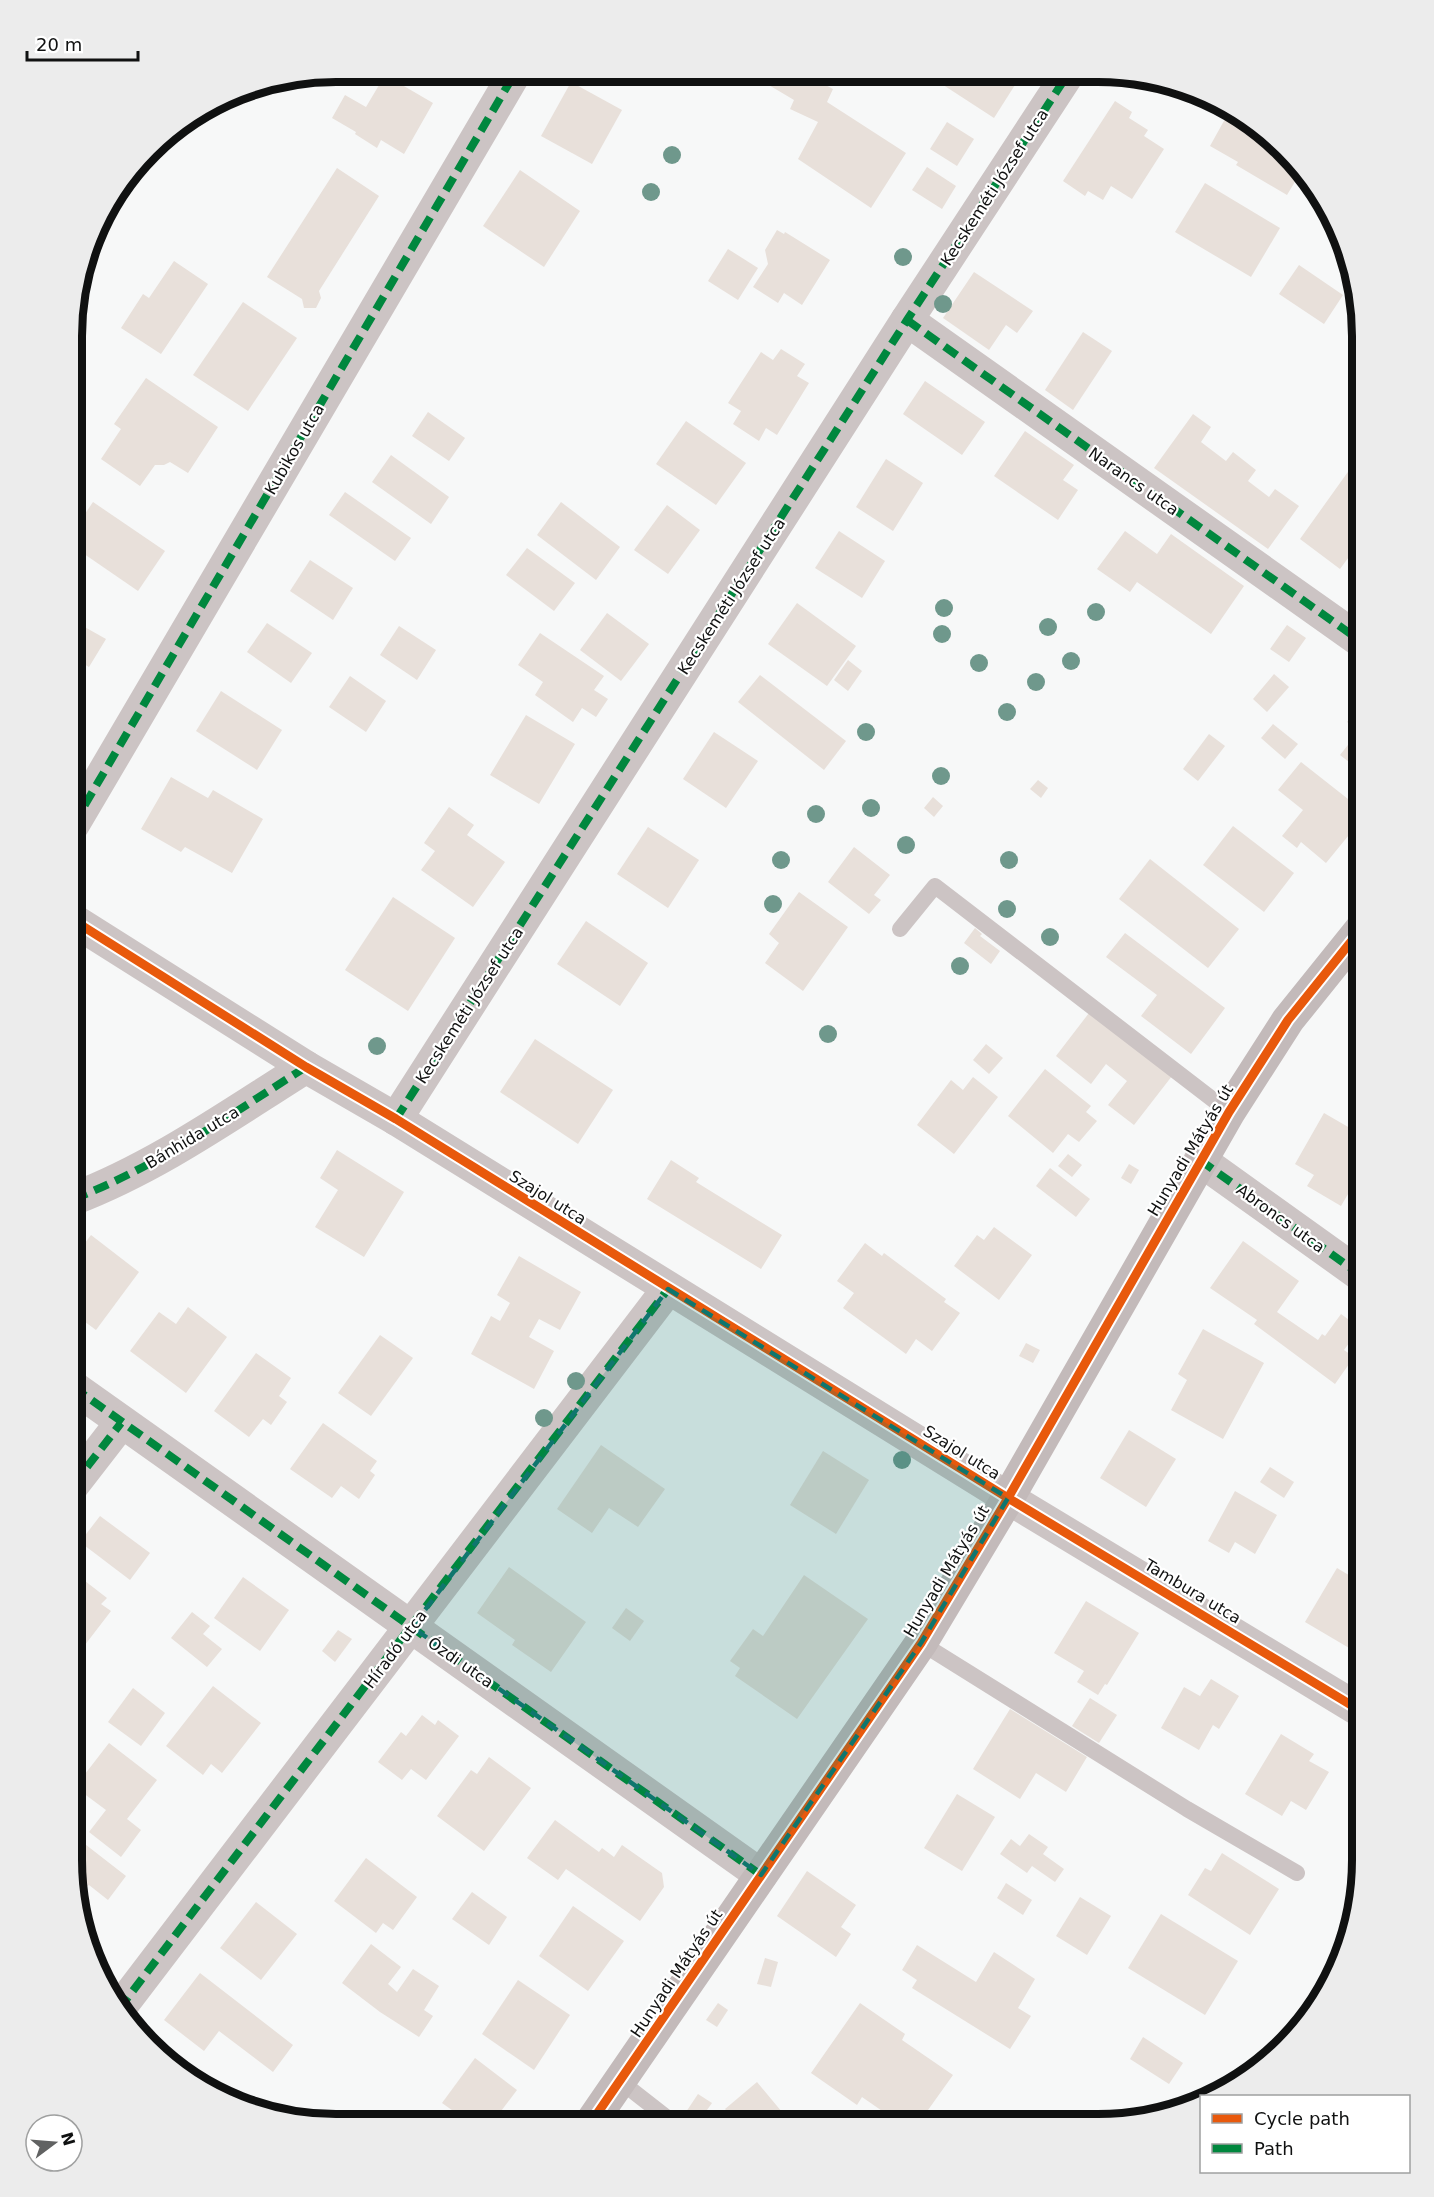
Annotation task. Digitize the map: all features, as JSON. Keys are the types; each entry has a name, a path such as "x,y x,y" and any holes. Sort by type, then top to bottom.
{"street":[{"name":"Kubikos utca","path":"82,811 509,82"},
{"name":"Kecskeméti József utca","path":"396,1119 907,320 1063,82"},
{"name":"Narancs utca","path":"907,320 1352,635"},
{"name":"Szajol utca","path":"82,926 306,1067 396,1119 1008,1498"},
{"name":"Hunyadi Mátyás út","path":"597,2114 921,1643 1008,1498 1229,1112 1288,1020 1352,940"},
{"name":"Bánhida utca","path":"82,1196 168,1154 306,1067"},
{"name":"Abroncs utca","path":"1200,1160 1352,1269"},
{"name":"Híradó utca","path":"125,2002 669,1289"},
{"name":"Ózdi utca","path":"82,1394 761,1875"},
{"path":"82,1474 122,1423"},
{"name":"Tambura utca","path":"1008,1498 1352,1706"}],"lane":[{"path":"900,929 935,886 1229,1112"},
{"path":"921,1643 1187,1809 1297,1873"},
{"path":"620,2081 662,2114"}],"highlighted area":[{"path":"668,1289 1008,1498 921,1643 761,1875 412,1627"}],"building":[{"path":"381,82 397,82 433,103 404,154 381,140 377,148 332,118 345,95 366,107"},
{"path":"571,82 622,110 592,164 541,136"},
{"path":"764,82 821,82 833,89 827,102 906,153 871,208 798,159 818,122 790,109 794,100"},
{"path":"939,82 1017,82 994,118"},
{"path":"1115,101 1132,112 1129,118 1148,130 1144,136 1164,149 1132,199 1111,186 1103,200 1088,191 1085,196 1063,181"},
{"path":"1226,117 1265,145 1297,179 1287,195 1236,165 1238,162 1210,146"},
{"path":"947,122 974,139 957,166 930,149"},
{"path":"927,167 956,186 942,209 912,190"},
{"path":"337,168 379,196 319,291 321,298 316,308 304,308 302,299 267,277"},
{"path":"520,170 580,211 544,267 483,226"},
{"path":"1205,183 1280,228 1251,277 1175,232"},
{"path":"777,230 784,234 785,232 830,260 802,305 784,293 778,303 753,287 768,264 765,250"},
{"path":"728,249 758,268 738,300 708,281"},
{"path":"174,261 208,284 161,354 121,328 143,294 149,298"},
{"path":"1299,265 1343,295 1324,324 1279,294"},
{"path":"974,272 1033,311 1017,333 1006,325 989,350 943,318"},
{"path":"243,302 297,338 248,411 193,375"},
{"path":"1083,332 1112,351 1073,410 1045,390"},
{"path":"781,349 805,364 797,376 809,383 777,435 766,428 759,441 733,424 741,411 728,403 761,352 773,360"},
{"path":"146,378 218,427 188,473 170,462 155,465 140,486 101,459 121,429 114,424"},
{"path":"925,381 985,422 962,455 903,414"},
{"path":"428,412 465,438 449,461 412,436"},
{"path":"1193,414 1211,427 1201,442 1226,461 1233,452 1256,470 1248,481 1269,497 1275,489 1299,506 1268,549 1154,468"},
{"path":"686,421 746,463 716,505 656,464"},
{"path":"1025,431 1074,465 1063,480 1078,490 1058,520 994,476"},
{"path":"391,455 449,497 431,524 372,482"},
{"path":"886,459 923,483 893,531 856,507"},
{"path":"1350,469 1352,470 1352,508 1348,514 1352,517 1352,553 1340,569 1300,539"},
{"path":"345,492 411,538 395,561 329,515"},
{"path":"93,502 165,551 138,591 82,552 82,518"},
{"path":"561,502 620,547 596,580 537,535"},
{"path":"667,505 700,530 668,574 634,550"},
{"path":"839,531 885,561 862,598 815,568"},
{"path":"1125,531 1157,554 1171,534 1244,586 1211,634 1137,582 1130,592 1097,569"},
{"path":"527,548 575,583 554,611 506,575"},
{"path":"310,560 353,588 333,620 290,591"},
{"path":"797,603 856,646 827,686 768,644"},
{"path":"607,613 649,644 621,681 580,650"},
{"path":"267,623 312,653 291,683 247,652"},
{"path":"1287,625 1306,638 1289,662 1270,649"},
{"path":"82,626 106,639 89,667 82,663"},
{"path":"399,626 436,650 417,680 380,655"},
{"path":"540,633 604,676 594,690 608,699 596,717 582,708 573,722 535,695 543,682 518,665"},
{"path":"848,660 862,671 848,691 834,680"},
{"path":"1274,674 1289,687 1267,712 1253,699"},
{"path":"760,675 846,741 824,770 738,702"},
{"path":"350,676 386,701 366,732 329,707"},
{"path":"221,691 282,730 257,770 196,731"},
{"path":"526,715 575,744 539,804 490,775"},
{"path":"1352,716 1352,726 1347,722"},
{"path":"1273,724 1298,744 1285,759 1261,738"},
{"path":"714,732 758,761 726,808 683,779"},
{"path":"1209,734 1225,746 1198,781 1183,769"},
{"path":"1352,740 1352,764 1340,755"},
{"path":"1301,762 1352,802 1352,831 1326,863 1301,842 1297,848 1282,836 1303,810 1278,790"},
{"path":"171,777 208,798 213,790 263,819 232,873 185,847 181,852 141,829"},
{"path":"1038,780 1048,788 1041,798 1030,789"},
{"path":"933,797 943,806 934,817 924,808"},
{"path":"449,807 474,825 467,835 505,862 473,907 421,870 435,851 424,843"},
{"path":"1233,826 1294,873 1264,912 1203,865"},
{"path":"648,827 699,860 668,908 617,874"},
{"path":"854,847 890,875 874,895 881,900 869,914 828,882"},
{"path":"1150,859 1239,929 1208,968 1119,899"},
{"path":"799,892 848,927 803,991 765,963 779,943 769,934"},
{"path":"393,897 455,938 408,1011 345,970"},
{"path":"586,921 648,963 620,1006 557,964"},
{"path":"975,928 982,934 980,936 1000,951 991,964 964,943"},
{"path":"1125,933 1225,1008 1191,1054 1141,1016 1157,995 1106,957"},
{"path":"1089,1013 1172,1076 1134,1125 1108,1105 1127,1081 1106,1064 1091,1084 1056,1056"},
{"path":"535,1039 613,1090 578,1144 500,1092"},
{"path":"986,1044 1003,1058 989,1074 973,1060"},
{"path":"1045,1069 1091,1106 1086,1112 1097,1121 1079,1142 1068,1134 1053,1153 1008,1116"},
{"path":"973,1077 998,1097 954,1154 917,1125 951,1080 963,1090"},
{"path":"1324,1113 1352,1129 1352,1187 1341,1206 1307,1186 1314,1175 1295,1164"},
{"path":"337,1150 404,1192 364,1257 315,1227 338,1190 320,1178"},
{"path":"1068,1154 1082,1165 1072,1177 1058,1166"},
{"path":"671,1160 699,1178 696,1182 782,1235 761,1269 647,1199"},
{"path":"1129,1164 1139,1170 1131,1184 1121,1178"},
{"path":"1050,1168 1090,1199 1076,1217 1036,1186"},
{"path":"994,1227 1032,1255 999,1300 954,1266 977,1235 984,1240"},
{"path":"91,1235 139,1272 96,1330 82,1320 82,1247"},
{"path":"1243,1241 1299,1281 1277,1312 1318,1340 1322,1334 1325,1336 1341,1314 1352,1322 1352,1339 1344,1350 1352,1356 1352,1360 1335,1384 1254,1324 1257,1320 1210,1288"},
{"path":"865,1243 882,1256 884,1253 946,1299 944,1302 960,1313 932,1351 916,1339 906,1354 843,1308 854,1293 837,1281"},
{"path":"519,1256 581,1292 560,1330 539,1319 529,1337 554,1351 534,1389 471,1354 491,1316 500,1321 510,1303 497,1295"},
{"path":"188,1307 227,1337 186,1393 130,1351 159,1312 176,1324"},
{"path":"1203,1329 1264,1363 1223,1439 1171,1410 1187,1380 1178,1374"},
{"path":"380,1335 413,1358 371,1416 338,1393"},
{"path":"1026,1343 1040,1350 1033,1363 1019,1356"},
{"path":"256,1353 291,1378 279,1396 287,1402 271,1425 263,1419 249,1437 214,1411"},
{"path":"323,1423 377,1461 370,1471 375,1475 359,1499 341,1486 332,1498 290,1469"},
{"path":"1129,1430 1176,1459 1146,1507 1100,1478"},
{"path":"601,1445 665,1489 638,1527 609,1508 592,1533 557,1509"},
{"path":"823,1451 869,1480 836,1534 790,1505"},
{"path":"1270,1467 1294,1482 1284,1498 1260,1482"},
{"path":"1235,1491 1277,1515 1255,1554 1235,1542 1229,1553 1208,1541"},
{"path":"100,1516 150,1553 130,1580 82,1544 82,1539"},
{"path":"509,1567 586,1622 551,1672 512,1645 515,1640 477,1613"},
{"path":"1337,1568 1352,1577 1352,1650 1305,1622"},
{"path":"804,1575 868,1619 797,1719 735,1676 740,1668 730,1661 753,1629 763,1636"},
{"path":"243,1577 289,1610 260,1651 214,1618"},
{"path":"82,1579 107,1598 101,1604 111,1611 82,1649"},
{"path":"1086,1601 1139,1633 1107,1685 1105,1684 1098,1695 1077,1682 1084,1671 1054,1653"},
{"path":"626,1608 644,1621 630,1641 612,1628"},
{"path":"192,1612 210,1626 203,1634 222,1649 207,1667 171,1638"},
{"path":"338,1630 352,1639 335,1662 322,1651"},
{"path":"1211,1679 1239,1696 1219,1729 1213,1725 1199,1750 1161,1728 1184,1687 1200,1696"},
{"path":"213,1686 261,1723 222,1773 211,1764 203,1775 166,1746"},
{"path":"133,1688 165,1713 141,1746 108,1722"},
{"path":"1090,1698 1117,1715 1099,1743 1072,1726"},
{"path":"1010,1709 1087,1757 1066,1792 1036,1773 1020,1799 973,1769"},
{"path":"422,1715 435,1725 438,1720 459,1736 426,1780 411,1769 402,1780 378,1762 401,1732 406,1736"},
{"path":"1281,1734 1314,1754 1309,1761 1329,1772 1306,1810 1291,1801 1282,1816 1245,1794"},
{"path":"109,1743 157,1780 127,1819 141,1830 121,1857 89,1832 106,1810 82,1792 82,1778"},
{"path":"489,1757 531,1788 484,1851 437,1816 471,1770 477,1774"},
{"path":"957,1794 995,1817 962,1871 924,1848"},
{"path":"555,1820 599,1852 602,1848 614,1857 622,1845 662,1873 664,1887 640,1921 566,1869 558,1880 527,1858"},
{"path":"1029,1834 1048,1847 1043,1854 1064,1869 1055,1882 1032,1866 1027,1873 1000,1854 1011,1839 1020,1846"},
{"path":"82,1842 126,1876 108,1900 89,1885 86,1887 83,1877"},
{"path":"1222,1853 1279,1889 1250,1935 1188,1895 1205,1868 1211,1871"},
{"path":"366,1858 417,1897 393,1930 383,1923 376,1933 334,1901"},
{"path":"807,1871 856,1905 841,1927 851,1934 836,1957 777,1916"},
{"path":"1006,1883 1032,1900 1023,1915 997,1898"},
{"path":"472,1892 507,1917 489,1945 452,1919"},
{"path":"1080,1897 1111,1916 1087,1955 1056,1936"},
{"path":"256,1902 297,1934 261,1980 220,1948"},
{"path":"573,1906 624,1941 588,1991 539,1956"},
{"path":"1161,1914 1238,1961 1205,2015 1128,1968"},
{"path":"371,1944 401,1967 388,1984 397,1992 413,1969 439,1986 424,2010 433,2016 419,2037 380,2012 342,1983"},
{"path":"917,1945 976,1982 994,1952 1035,1979 1018,2008 1031,2016 1010,2049 912,1988 917,1980 902,1970"},
{"path":"765,1958 778,1962 771,1987 757,1984"},
{"path":"200,1973 293,2045 273,2072 219,2031 204,2051 164,2020"},
{"path":"518,1980 570,2015 534,2070 482,2034"},
{"path":"718,2003 728,2010 717,2027 706,2020"},
{"path":"860,2003 905,2034 902,2040 953,2075 925,2114 887,2114 862,2097 857,2105 811,2073"},
{"path":"1143,2037 1183,2063 1169,2084 1130,2059"},
{"path":"475,2058 517,2090 499,2114 457,2114 442,2103"},
{"path":"757,2082 784,2114 729,2114 725,2109"},
{"path":"698,2094 712,2103 704,2114 685,2114"}],"marked path":[{"path":"82,810 510,82"},
{"path":"396,1119 907,320 1063,82"},
{"path":"907,320 1352,635"},
{"path":"82,1195 164,1156 306,1067"},
{"path":"1200,1160 1352,1269"},
{"path":"125,2002 668,1289"},
{"path":"82,1393 761,1875"},
{"path":"82,1473 121,1423"}],"cycle path":[{"path":"82,926 306,1067 396,1119 1008,1498 1352,1706"},
{"path":"597,2114 921,1643 1008,1498 1229,1112 1288,1020 1352,940"}]}
